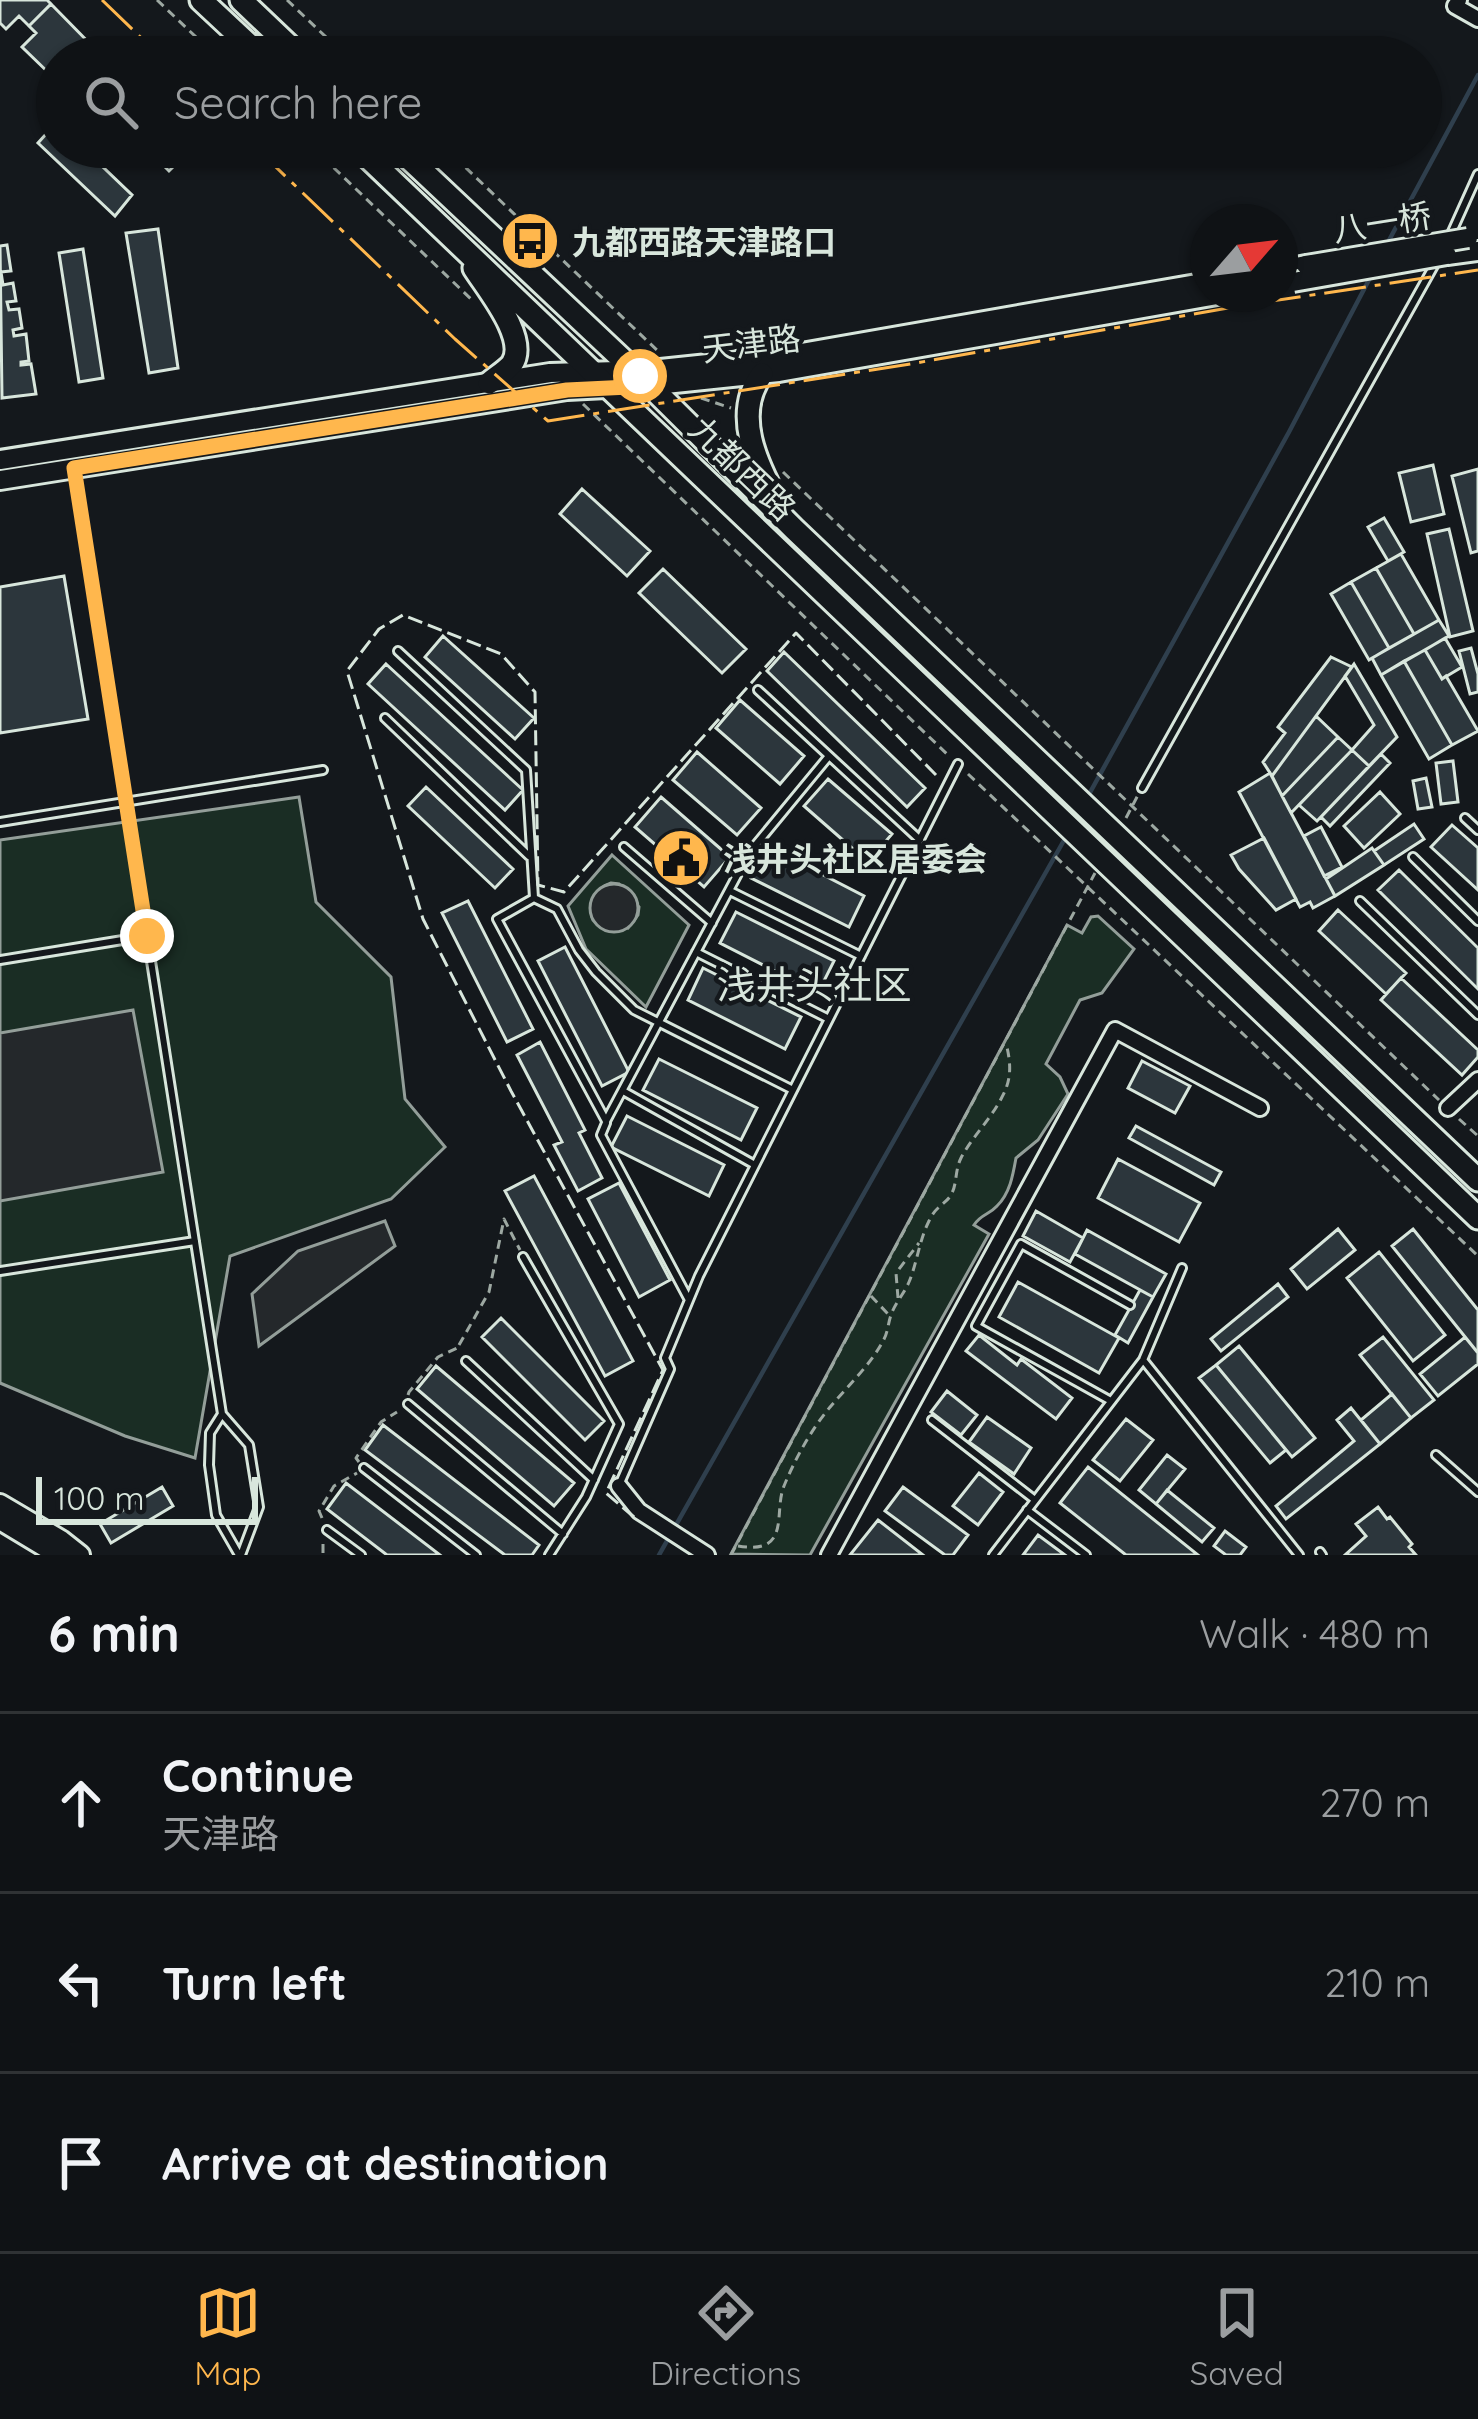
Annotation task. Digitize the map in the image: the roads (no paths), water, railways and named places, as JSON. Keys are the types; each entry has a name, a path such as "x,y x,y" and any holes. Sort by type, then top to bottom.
{"main road":[{"path":"202,0 240,36"},
{"path":"241,0 279,36"},
{"name":"九都西路","path":"379,168 1478,1218"},
{"name":"九都西路","path":"419,168 1478,1180"},
{"path":"458,242 513,330 518,350 511,365 489,383"},
{"name":"八一桥","path":"1298,276 1447,256 1475,242"},
{"name":"八一桥","path":"1298,270 1475,242"},
{"name":"天津路","path":"0,480 73,459 489,383 550,374 604,380 679,374 1190,285"},
{"name":"天津路","path":"679,374 762,374 1190,300"},
{"path":"762,374 749,401 748,430 763,475 794,529"},
{"name":"天津路","path":"0,460 73,459 567,390 604,380"},
{"path":"0,1504 80,1555"},
{"path":"0,1520 58,1555"}],"street":[{"path":"1459,0 1456,6 1478,19"},
{"path":"829,1555 1115,1030 1260,1108"},
{"path":"1448,1108 1478,1080"},
{"path":"619,1486 639,1511 707,1555"}],"lane":[{"path":"1142,788 1445,246 1478,174"},
{"path":"73,459 223,1414 249,1445 259,1507 240,1555"},
{"path":"398,651 526,770 534,898"},
{"path":"758,690 920,840"},
{"path":"385,718 532,859"},
{"path":"689,1300 601,1135 749,853 829,756"},
{"path":"619,1486 670,1369 665,1358 689,1300 958,764"},
{"path":"0,822 323,770"},
{"path":"1465,818 1478,830"},
{"path":"624,847 712,923"},
{"path":"1413,857 1478,921"},
{"path":"729,891 861,956"},
{"path":"534,898 557,909 596,973 634,1010 793,1090"},
{"path":"534,898 497,919 606,1121"},
{"path":"1360,901 1478,1015"},
{"path":"0,960 147,936"},
{"path":"696,952 829,1019"},
{"path":"622,1091 755,1165"},
{"path":"0,1271 195,1241"},
{"path":"1111,1401 976,1326 1021,1244 1130,1305"},
{"path":"523,1257 619,1424 586,1497 549,1555"},
{"path":"993,1555 1143,1360 1183,1268"},
{"path":"1146,1314 1160,1321"},
{"path":"1143,1360 1299,1555"},
{"path":"466,1361 594,1480"},
{"path":"408,1404 562,1534"},
{"path":"223,1414 210,1432 209,1466 216,1515 240,1555"},
{"path":"932,1420 1035,1500"},
{"path":"1436,1455 1478,1492"},
{"path":"364,1468 476,1555"},
{"path":"1028,1510 1086,1555"},
{"path":"327,1530 361,1555"}],"waterway":[{"path":"1442,142 1478,75"},
{"path":"1387,244 1428,168"},
{"path":"1087,798 1371,276"},
{"path":"659,1555 1067,835"}],"place":[{"name":"九都西路天津路口","path":"530,241"},
{"name":"浅井头社区居委会","path":"681,858"}],"district":[{"name":"浅井头社区","path":"814,984"}]}
